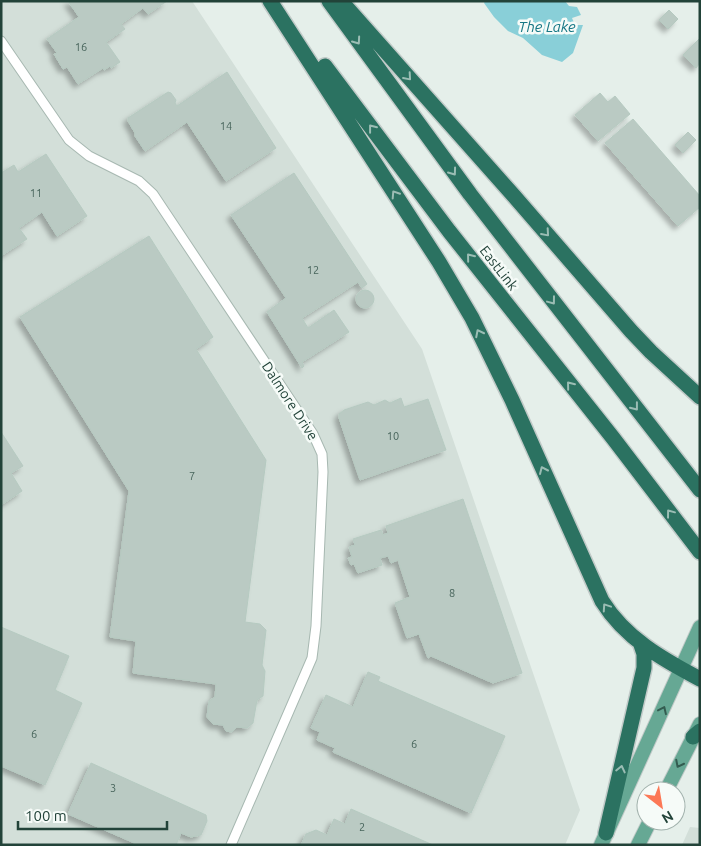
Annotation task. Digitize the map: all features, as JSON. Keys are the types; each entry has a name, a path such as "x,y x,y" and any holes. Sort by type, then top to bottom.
{"highway":[{"path":"270,1 339,106 456,292 512,400 597,592 614,619 640,642 700,679"},
{"name":"EastLink","path":"277,1 449,231 700,552"},
{"name":"EastLink","path":"329,1 470,194 700,490"},
{"path":"342,1 631,331 700,397"},
{"path":"678,376 700,392"},
{"path":"604,839 644,668 644,654 640,642"}],"main road":[{"path":"604,839 700,627"},
{"path":"671,781 698,731"},
{"path":"638,845 645,831"}],"street":[{"name":"Dalmore Drive","path":"1,41 69,140 89,156 139,181 153,194 313,434 322,454 323,472 316,626 312,658 231,845"}],"shaded area":[{"path":"1,1 192,1 422,349 580,810 565,845 1,845"},
{"path":"690,827 700,828 700,845 682,845"}],"water":[{"name":"The Lake","path":"485,1 565,1 569,6 577,7 581,15 572,18 575,25 583,25 573,53 562,62 542,55 523,38 508,31 494,17 484,3"}],"building":[{"path":"68,1 167,1 148,14 143,8 121,24 125,29 106,42 120,62 111,68 110,66 104,70 103,68 78,84 67,67 63,69 54,54 57,53 47,39 79,17"},
{"path":"669,10 678,19 668,29 659,20"},
{"path":"700,38 700,63 696,68 683,55"},
{"path":"227,72 276,148 226,181 187,122 145,151 135,136 128,118 168,92 176,100 177,106"},
{"path":"600,93 608,102 615,96 630,114 598,141 575,115"},
{"path":"633,119 700,196 700,207 678,226 605,143"},
{"path":"688,132 696,140 683,153 675,145"},
{"path":"46,154 87,216 57,236 42,212 19,228 27,239 1,256 1,173 14,165 18,172"},
{"path":"294,173 367,284 362,288 358,282 302,318 308,328 334,310 349,332 302,362 304,366 302,368 267,312 286,298 231,215"},
{"path":"149,236 213,337 196,349 266,460 245,622 260,624 266,630 262,665 265,671 263,696 257,700 253,723 247,728 237,727 232,732 226,731 223,725 213,724 207,717 209,701 215,697 216,684 133,673 136,641 110,637 129,491 20,317"},
{"path":"361,290 369,290 374,295 372,306 361,308 356,303 356,295"},
{"path":"401,398 404,407 428,399 446,450 360,480 339,414 344,410 368,402 374,405 385,400 390,403"},
{"path":"1,432 23,466 11,473 22,491 1,505"},
{"path":"463,499 522,673 493,683 431,656 428,658 419,634 407,638 395,603 410,597 398,560 391,563 388,556 380,558 382,565 358,573 354,564 351,565 348,558 352,557 349,547 355,545 353,539 381,530 383,535 388,533 386,526"},
{"path":"1,627 69,656 55,690 82,703 45,785 1,766"},
{"path":"368,672 380,677 378,681 505,736 471,813 333,752 335,748 317,740 320,732 311,728 326,695 353,707"},
{"path":"91,763 206,815 207,821 201,835 191,837 181,833 176,845 139,845 68,814"},
{"path":"351,809 433,845 301,845 306,834 316,830 327,835 334,819 345,824"}]}
